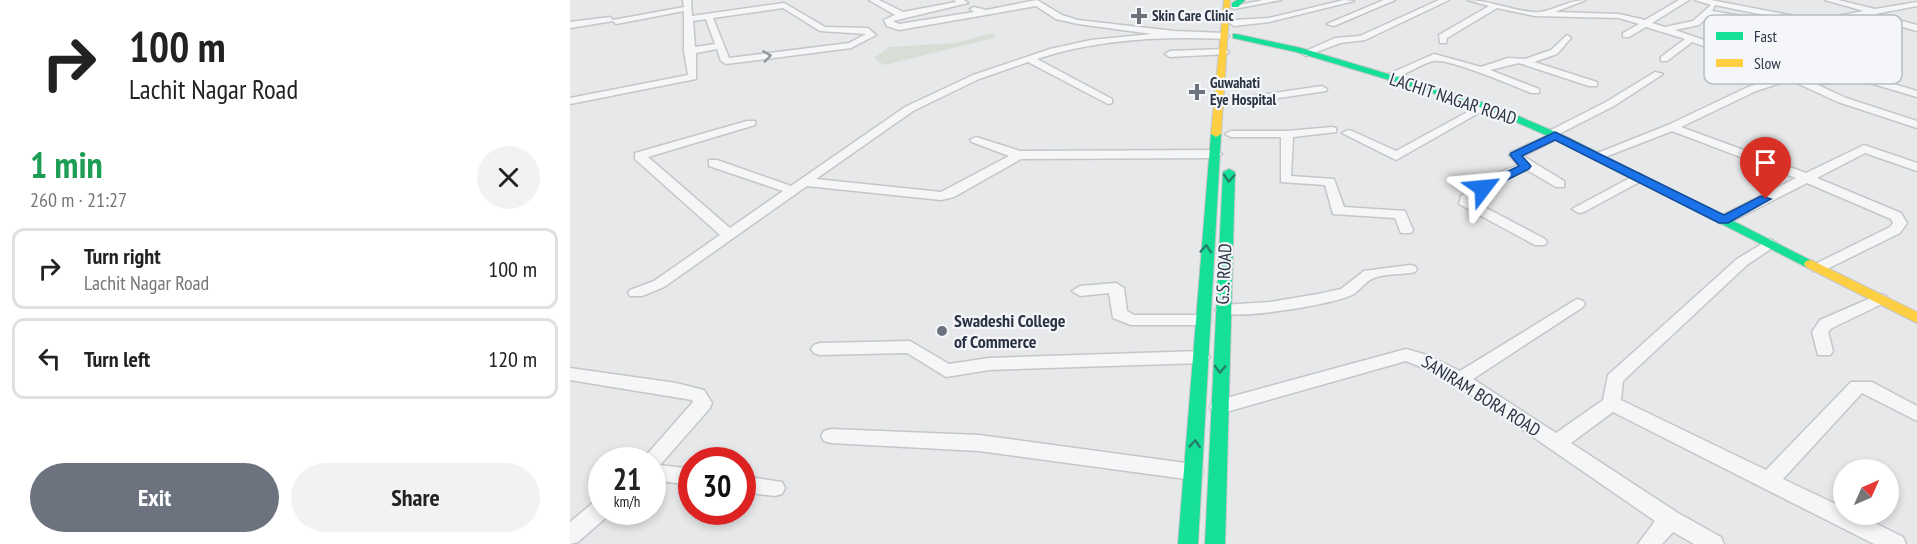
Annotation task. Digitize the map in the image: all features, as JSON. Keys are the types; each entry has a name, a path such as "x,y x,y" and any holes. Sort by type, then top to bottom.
{"main road":[{"name":"G.S. ROAD","path":"1215,544 1232,102 1231,3"},
{"name":"G.S. ROAD","path":"1188,544 1206,247 1224,52 1232,32"},
{"name":"LACHIT NAGAR ROAD","path":"1232,32 1486,106 1553,135 1916,316"}],"street":[{"path":"873,0 902,15"},
{"path":"1231,3 1277,0"},
{"path":"636,293 659,284 909,109 976,77 1029,59 1091,43 1174,34 1232,32 1269,20 1350,0"},
{"path":"1331,24 1391,0"},
{"path":"1303,52 1338,40 1362,38 1445,0"},
{"path":"1472,0 1543,14 1619,16 1704,43"},
{"path":"1543,14 1582,0"},
{"path":"1626,35 1685,0"},
{"path":"1699,0 1776,15"},
{"path":"1737,0 1764,6"},
{"path":"1830,0 1879,13"},
{"path":"1889,0 1915,5"},
{"path":"980,13 961,2 888,20 890,24 899,27 980,13 1035,2 1059,17 1078,22 1174,34"},
{"path":"1665,30 1696,23 1716,3"},
{"path":"570,25 613,21 688,4 689,50 693,77 570,101"},
{"path":"690,20 710,19 784,5 823,29 872,33 851,45 729,61 724,60 710,19"},
{"path":"1862,15 1915,5"},
{"path":"1443,41 1442,37 1495,6"},
{"path":"1706,13 1721,15"},
{"path":"1902,24 1917,28"},
{"path":"1303,52 1339,36"},
{"path":"1524,62 1554,52 1568,38"},
{"path":"1664,59 1691,39"},
{"path":"689,50 718,45"},
{"path":"1170,54 1224,52"},
{"path":"1387,77 1434,57 1481,70 1534,91"},
{"path":"1029,59 1108,101"},
{"path":"1481,70 1508,61 1524,62 1593,84"},
{"path":"1560,184 1525,164 1515,155 1610,104 1658,74"},
{"path":"1596,156 1672,127 1767,84"},
{"path":"1806,85 1811,84"},
{"path":"1884,84 1917,94"},
{"path":"1806,85 1917,125"},
{"path":"1232,102 1322,89"},
{"path":"1348,134 1396,156 1486,106"},
{"path":"728,234 639,156 751,123"},
{"path":"1672,127 1808,178 1896,216 1900,223 1895,230 1818,268"},
{"path":"1231,134 1287,134 1332,130"},
{"path":"1287,134 1285,179 1330,182 1338,211 1400,214 1406,230"},
{"path":"976,140 1019,155 1216,154"},
{"path":"1724,220 1864,149 1917,167"},
{"path":"804,182 945,195 1019,155"},
{"path":"713,163 792,190"},
{"path":"1525,164 1526,166 1500,177 1466,199 1466,204 1540,242"},
{"path":"1579,209 1639,177"},
{"path":"1770,243 1742,262 1614,379 1612,403 1895,544"},
{"path":"1223,310 1270,307 1318,299 1346,292 1369,274 1410,269"},
{"path":"1080,291 1116,288 1119,314 1131,320 1203,320"},
{"path":"1824,351 1820,332 1826,324 1880,299"},
{"path":"1459,380 1577,304"},
{"path":"820,349 910,347 946,371 989,364 1201,357"},
{"name":"SANIRAM BORA ROAD","path":"1219,407 1406,355 1418,356 1459,380 1556,443 1612,403"},
{"path":"570,374 676,389 698,395 703,403 664,447"},
{"path":"1768,481 1857,387 1866,387 1917,414"},
{"path":"831,436 979,443 1193,472"},
{"path":"1556,443 1670,519 1713,544"},
{"path":"756,486 775,488"},
{"path":"1650,544 1670,519"},
{"path":"570,535 588,520"}],"shaded area":[{"path":"992,33 997,37 884,65 874,58 889,47 956,43"}],"traffic: fast":[{"path":"1235,5 1242,0"},
{"path":"1236,36 1298,50 1492,108 1563,139 1811,264"},
{"path":"1188,544 1216,134"},
{"path":"1215,544 1229,172"}],"traffic: slow":[{"path":"1216,134 1227,0"},
{"path":"1811,264 1917,318"}],"place":[{"name":"Skin Care Clinic","path":"1139,16"},
{"name":"Guwahati Eye Hospital","path":"1197,92"},
{"name":"Swadeshi College of Commerce","path":"942,331"}],"route":[{"path":"1483,188 1500,177 1526,166 1515,158 1515,155 1555,136 1724,220 1766,199"}]}
